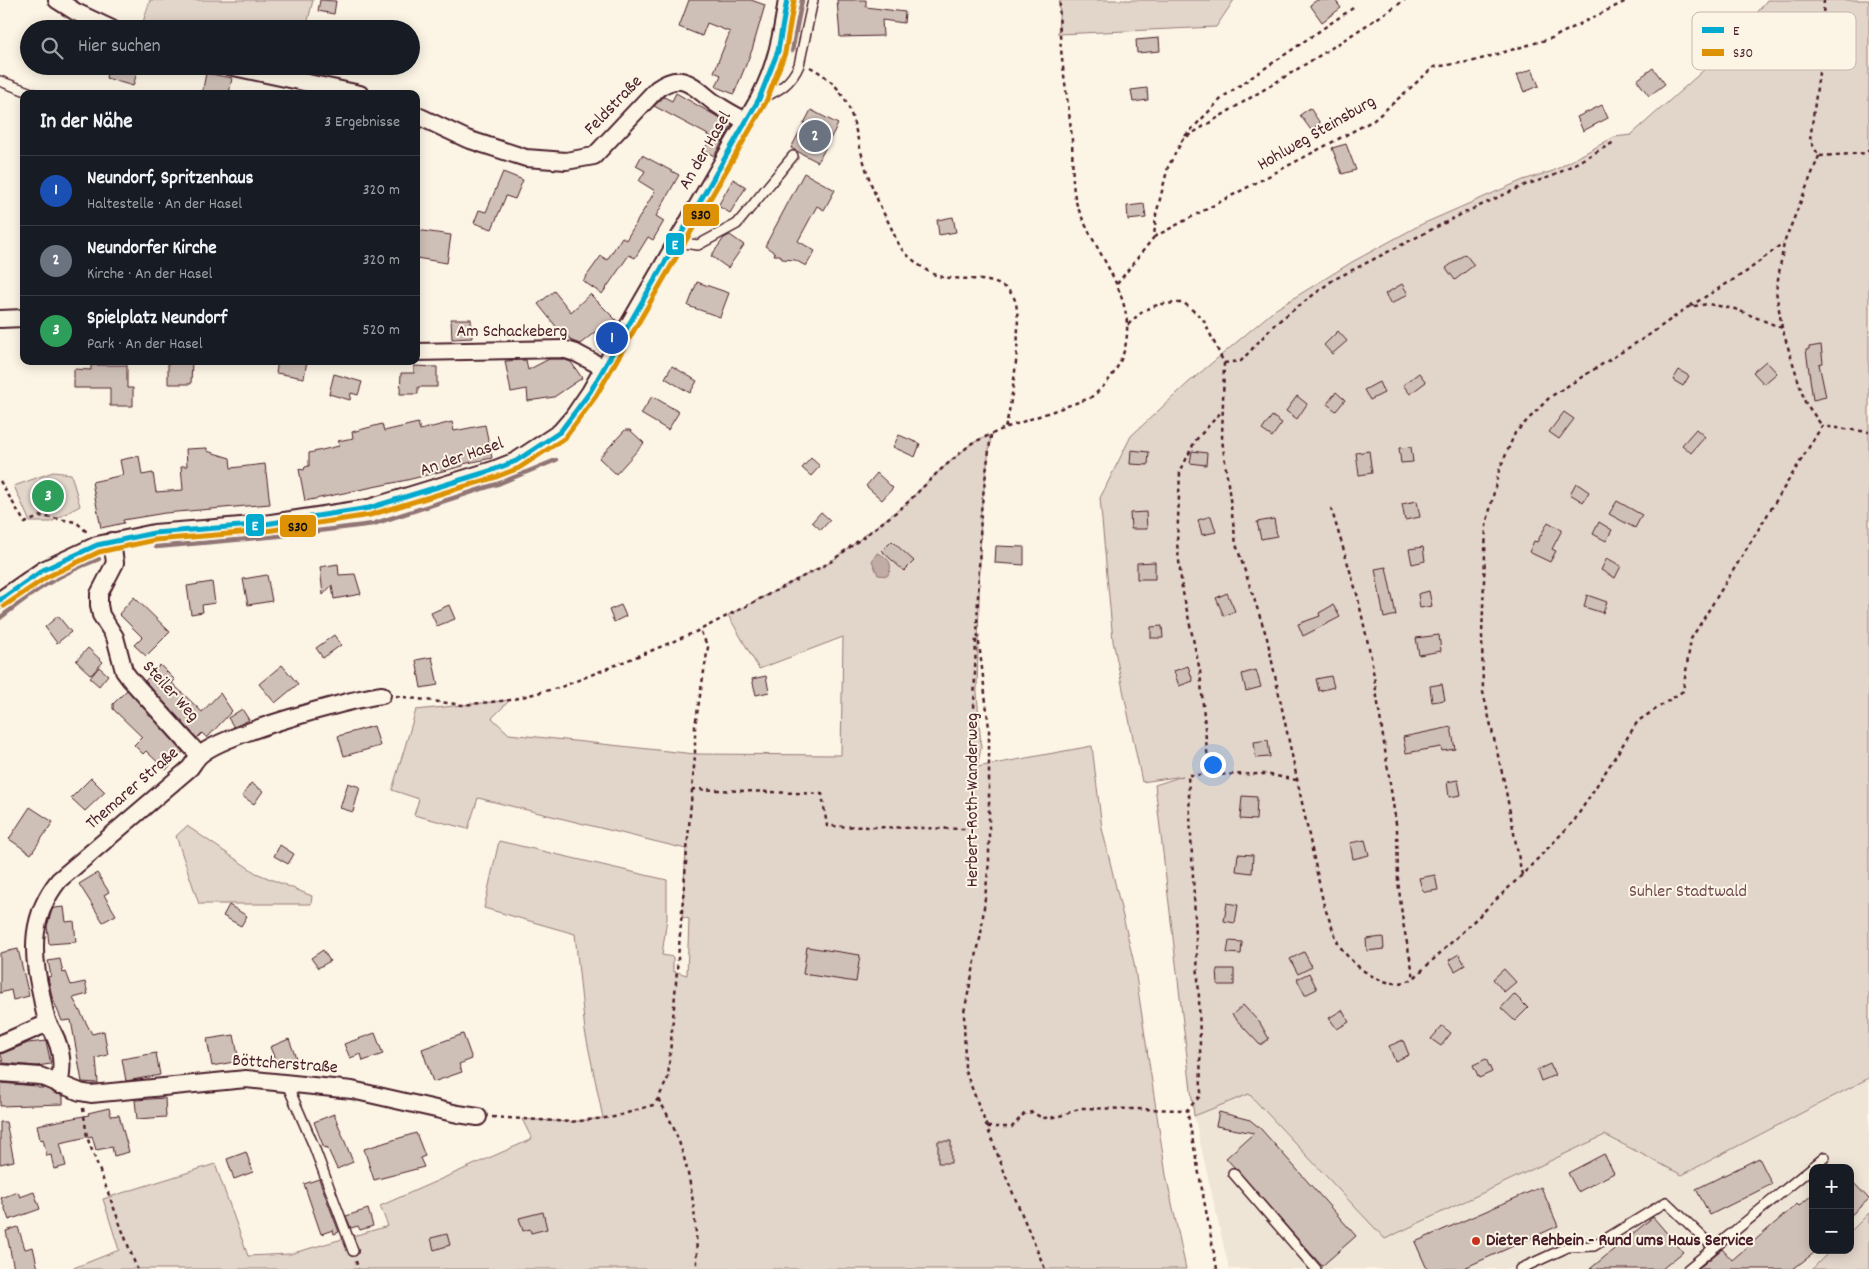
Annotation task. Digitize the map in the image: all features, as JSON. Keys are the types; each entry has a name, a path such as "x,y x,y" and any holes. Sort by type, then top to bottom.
{"street":[{"path":"57,0 93,20"},
{"name":"An der Hasel","path":"0,600 43,570 80,551 112,541 164,532 265,524 369,508 493,470 516,461 560,432 573,417 604,368 759,99 776,60 782,37 787,0"},
{"path":"271,75 341,90"},
{"name":"Feldstraße","path":"420,117 467,139 526,158 566,161 594,156 657,89 667,82 690,83 715,103 746,121"},
{"path":"0,319 20,318"},
{"name":"Am Schackeberg","path":"420,352 563,349 576,353 604,368"},
{"name":"Steiler Weg","path":"112,541 115,563 100,594 101,615 115,637 124,671 199,755"},
{"name":"Themarer Straße","path":"48,1022 35,965 33,947 39,915 49,893 71,870 190,768 199,755 230,739 261,728 364,697 382,695"},
{"path":"0,1044 48,1022 58,1039 61,1053 62,1073 59,1085"},
{"name":"Böttcherstraße","path":"0,1073 40,1076 80,1092 119,1091 246,1079 286,1082 352,1090 458,1114 478,1116"}],"lane":[{"path":"759,99 789,83 799,65 813,0"},
{"path":"0,81 24,90"},
{"path":"677,242 698,245 737,224 793,156"},
{"path":"286,1082 313,1144 353,1251"},
{"path":"1688,1269 1825,1157"},
{"path":"1233,1173 1316,1269"},
{"path":"1520,1269 1568,1247 1594,1246 1666,1202 1714,1248"}],"path":[{"path":"382,695 462,705 510,700 561,687 700,630 829,563 904,506 938,472 972,443 1006,428 1090,398 1101,390 1116,371 1127,343 1128,325 1117,284 1076,204 1072,138 1058,26 1060,0"},
{"path":"1183,139 1327,51 1405,0"},
{"name":"Hohlweg Steinsburg","path":"1154,237 1374,120 1434,67 1474,60 1552,38 1628,0"},
{"path":"1117,284 1154,237 1156,216 1168,167 1183,139 1223,97 1353,8"},
{"path":"799,65 807,65 827,76 844,96 857,133 864,162 886,220 902,250 918,264 937,276 982,280 1004,288 1014,297 1019,315 1016,358 1006,428"},
{"path":"1819,70 1810,140 1820,156"},
{"path":"1224,363 1241,361 1275,324 1333,280 1464,213 1525,185 1553,176 1616,141"},
{"path":"1820,156 1866,153 1869,150"},
{"path":"1820,156 1784,242 1776,291 1782,328 1805,402 1822,426 1869,432"},
{"path":"1522,875 1504,781 1483,692 1482,636 1486,526 1499,471 1515,433 1550,397 1746,272 1784,242"},
{"path":"1128,325 1140,311 1160,303 1184,303 1203,319 1224,363 1222,439 1236,544 1267,638 1324,906 1339,944 1361,969 1385,983 1406,983 1414,978 1522,875 1574,821 1638,721 1682,691 1691,639 1822,426"},
{"path":"1688,308 1708,304 1735,309 1782,328"},
{"path":"1208,762 1200,670 1182,588 1177,543 1180,472 1195,441 1223,410"},
{"name":"Herbert-Roth-Wanderweg","path":"991,435 981,511 976,626 989,728 990,862 981,934 964,1012 965,1070 1045,1269"},
{"path":"0,481 24,523 41,516 76,522"},
{"path":"1331,508 1357,594 1371,657 1397,830 1398,881 1403,923 1414,978"},
{"path":"692,789 822,794 828,826 964,829 971,822 976,626"},
{"path":"478,1116 570,1122 614,1117 653,1105 668,1078 692,789 695,726 708,647 700,630"},
{"path":"1188,1110 1201,1095 1199,998 1188,775 1266,774 1296,780"},
{"path":"80,1092 87,1137 137,1269"},
{"path":"658,1099 672,1120 686,1166 697,1236 697,1269"},
{"path":"987,1127 1012,1127 1024,1114 1032,1112 1042,1118 1057,1117 1081,1108 1188,1110"},
{"path":"1188,1110 1217,1269"}],"shaded area":[{"path":"877,553 889,562 890,568 887,576 878,575 872,561"},
{"path":"1869,1078 1869,1213 1854,1227 1854,1164 1809,1164 1809,1254 1827,1254 1811,1269 1229,1269 1194,1116 1249,1094 1385,1239 1605,1135 1682,1175"}],"green space":[{"path":"150,0 313,0 308,20 144,20"},
{"path":"1060,0 1234,0 1216,27 1058,34"},
{"name":"Suhler Stadtwald","path":"1767,0 1869,0 1869,1078 1682,1175 1605,1135 1385,1239 1249,1094 1194,1116 1155,785 1183,776 1142,782 1113,641 1100,498 1131,436 1188,383 1276,309 1352,262 1420,225 1523,180 1553,171 1614,137 1631,135 1704,70 1856,70 1856,12 1758,12"},
{"path":"991,435 981,511 977,692 981,748 977,767 1092,746 1102,828 1134,963 1166,1175 1186,1269 71,1269 119,1250 103,1199 215,1164 248,1256 290,1254 388,1226 380,1206 532,1139 522,1119 570,1122 603,1118 585,1031 575,934 484,908 499,841 667,880 667,918 662,955 673,957 673,971 687,975 689,919 682,917 686,849 478,798 468,829 414,815 419,799 392,790 416,710 510,700 492,718 509,734 695,754 841,755 843,637 759,669 728,615 829,563 903,506 938,472 972,443"},
{"path":"53,472 71,474 80,506 51,522 30,522 14,486"},
{"path":"187,826 256,873 312,896 311,904 199,904 176,836"},
{"path":"1869,1213 1869,1269 1812,1269 1827,1254 1854,1254 1854,1228"}],"building":[{"path":"320,0 336,1 334,14 318,11"},
{"path":"689,0 751,0 765,5 752,50 734,94 716,87 721,75 714,72 730,32 707,23 702,36 679,27"},
{"path":"837,0 866,0 866,7 905,12 904,23 882,20 883,36 840,37"},
{"path":"1317,0 1335,0 1341,8 1322,22 1310,5"},
{"path":"1159,38 1160,51 1137,53 1136,40"},
{"path":"1653,68 1665,84 1649,96 1637,80"},
{"path":"1532,69 1539,86 1524,92 1517,75"},
{"path":"107,75 136,75 133,86 106,78"},
{"path":"206,75 232,78 230,90 203,90"},
{"path":"1147,88 1148,100 1133,102 1131,90"},
{"path":"676,93 732,125 714,156 704,150 712,137 654,106 664,97 672,101"},
{"path":"1602,105 1608,118 1583,131 1577,117"},
{"path":"1310,108 1320,123 1311,130 1300,115"},
{"path":"811,110 838,124 818,162 791,148"},
{"path":"1346,144 1356,170 1342,174 1332,148"},
{"path":"642,155 679,175 656,216 664,221 653,240 648,237 635,258 629,255 602,294 583,281 601,256 607,260 622,237 626,240 655,191 639,181 645,171 636,166"},
{"path":"503,172 523,180 515,199 506,196 492,229 474,223 479,210 486,212"},
{"path":"804,173 835,190 824,210 817,206 798,241 815,251 806,266 795,260 782,259 780,255 774,255 775,253 765,246"},
{"path":"733,179 746,187 730,213 718,206"},
{"path":"1144,204 1146,218 1128,220 1127,206"},
{"path":"953,217 956,232 939,235 937,220"},
{"path":"420,231 451,235 447,263 420,259"},
{"path":"730,235 744,245 728,268 711,256 724,238"},
{"path":"1465,254 1474,265 1455,280 1446,268"},
{"path":"697,282 729,293 720,317 688,306"},
{"path":"1402,284 1408,294 1391,304 1385,294"},
{"path":"554,291 571,312 590,294 618,322 602,339 595,332 580,344 572,341 561,328 558,329 538,304"},
{"path":"451,319 471,319 472,338 452,339"},
{"path":"1338,331 1347,341 1332,354 1324,345"},
{"path":"1821,345 1823,363 1819,364 1826,397 1813,400 1806,350 1809,347"},
{"path":"549,359 562,359 571,362 582,378 554,397 528,401 527,389 511,392 505,361 526,360 528,370"},
{"path":"1766,361 1777,373 1764,384 1753,372"},
{"path":"91,365 127,365 127,388 133,388 133,406 110,406 110,388 74,388 74,369 91,370"},
{"path":"168,365 192,365 191,384 168,384"},
{"path":"277,365 306,365 304,378 276,373"},
{"path":"414,366 437,367 437,387 418,387 418,394 400,394 401,373 414,373"},
{"path":"672,366 697,381 690,393 665,378"},
{"path":"1679,370 1689,376 1683,386 1673,380"},
{"path":"1419,373 1426,382 1410,394 1403,385"},
{"path":"334,374 362,382 358,395 351,393 350,400 329,394"},
{"path":"1379,382 1384,393 1370,400 1364,390"},
{"path":"1336,392 1345,400 1336,411 1327,404"},
{"path":"652,396 679,412 668,430 641,414"},
{"path":"1297,396 1307,404 1297,419 1286,411"},
{"path":"1564,412 1574,419 1559,439 1549,432"},
{"path":"1272,416 1282,423 1272,437 1262,430"},
{"path":"452,422 454,431 485,425 492,458 407,480 305,501 299,469 304,470 305,467 309,466 309,453 339,446 338,441 353,438 352,432 382,424 384,431 418,423 420,430"},
{"path":"1696,429 1705,437 1691,453 1682,445"},
{"path":"625,430 630,430 644,443 616,474 599,458"},
{"path":"899,435 920,444 915,457 893,447"},
{"path":"1411,447 1413,462 1401,463 1399,448"},
{"path":"207,448 207,451 230,458 231,468 265,464 270,504 165,513 123,520 124,523 101,528 92,482 123,475 120,460 139,456 142,475 153,473 156,492 183,490 181,466 187,466 186,449"},
{"path":"1131,450 1149,452 1148,465 1130,464"},
{"path":"1192,451 1207,453 1206,465 1190,463"},
{"path":"1369,451 1372,473 1359,475 1356,453"},
{"path":"811,458 820,466 811,476 802,468"},
{"path":"877,473 893,488 882,500 866,486"},
{"path":"1576,483 1589,492 1583,502 1570,494"},
{"path":"1417,501 1420,517 1405,520 1402,504"},
{"path":"1617,501 1642,515 1635,528 1609,514"},
{"path":"821,512 830,520 821,530 812,522"},
{"path":"1146,512 1147,529 1131,529 1130,513"},
{"path":"1211,516 1216,532 1202,535 1198,520"},
{"path":"1274,519 1277,536 1261,539 1257,522"},
{"path":"1548,522 1562,530 1552,549 1556,551 1550,562 1529,552 1534,541 1537,542"},
{"path":"1599,522 1612,530 1606,541 1593,534"},
{"path":"892,541 914,561 904,571 882,551"},
{"path":"996,546 1024,547 1024,565 995,563"},
{"path":"1423,547 1425,561 1412,564 1409,549"},
{"path":"1607,558 1621,566 1615,578 1601,570"},
{"path":"1155,562 1155,579 1137,579 1137,563"},
{"path":"338,564 339,575 355,574 361,594 334,599 332,585 323,595 320,567"},
{"path":"1386,567 1396,615 1384,618 1375,569"},
{"path":"267,575 272,601 248,605 243,579"},
{"path":"212,582 215,603 202,605 203,612 191,614 187,586"},
{"path":"1429,591 1432,606 1420,608 1418,594"},
{"path":"1227,593 1235,611 1224,616 1216,598"},
{"path":"1587,595 1607,602 1603,613 1584,607"},
{"path":"134,597 170,632 146,656 134,645 142,637 119,614"},
{"path":"449,605 455,619 437,626 431,613"},
{"path":"621,605 626,616 614,622 609,610"},
{"path":"1333,605 1340,617 1303,636 1298,624 1320,616 1319,613"},
{"path":"58,616 71,632 57,643 45,627"},
{"path":"1162,626 1163,638 1151,638 1151,627"},
{"path":"334,635 341,645 323,658 316,648"},
{"path":"1439,635 1441,651 1419,655 1416,638"},
{"path":"88,648 103,662 91,675 76,661"},
{"path":"432,657 438,685 421,688 416,660"},
{"path":"160,665 175,680 172,683 202,712 220,693 232,711 207,738 202,733 197,738 145,681"},
{"path":"282,665 298,684 275,703 259,684"},
{"path":"1188,666 1193,681 1179,686 1174,671"},
{"path":"99,667 108,675 99,686 90,678"},
{"path":"1256,670 1261,687 1246,691 1242,674"},
{"path":"766,676 769,692 756,695 752,679"},
{"path":"1331,676 1334,687 1319,691 1316,679"},
{"path":"1442,684 1445,700 1432,702 1430,686"},
{"path":"127,690 183,752 166,770 146,751 143,754 134,745 142,737 113,709 113,704"},
{"path":"242,709 249,720 234,727 228,718"},
{"path":"374,726 380,746 344,756 338,736"},
{"path":"1451,727 1455,749 1442,751 1441,747 1406,753 1403,737"},
{"path":"1268,740 1270,757 1256,758 1254,742"},
{"path":"91,778 105,792 85,811 71,798"},
{"path":"1458,780 1461,795 1449,797 1447,782"},
{"path":"251,783 263,791 254,804 242,796"},
{"path":"348,783 360,787 353,812 340,808"},
{"path":"1242,796 1257,797 1256,820 1240,819"},
{"path":"30,807 53,822 31,854 9,839"},
{"path":"1365,840 1369,855 1353,859 1350,843"},
{"path":"280,845 294,854 288,864 274,856"},
{"path":"1238,854 1253,855 1252,873 1236,871"},
{"path":"97,873 109,892 104,895 116,915 103,922 79,884"},
{"path":"1435,875 1438,890 1425,892 1422,889 1419,878"},
{"path":"1227,903 1238,905 1235,923 1224,921"},
{"path":"229,905 247,916 241,926 223,916"},
{"path":"64,907 66,922 74,921 76,942 49,944 47,926 52,910"},
{"path":"1383,937 1384,949 1367,951 1366,939"},
{"path":"1229,941 1242,942 1241,954 1227,953"},
{"path":"807,947 860,955 856,982 803,974"},
{"path":"18,949 29,996 13,1000 11,990 0,993 0,953"},
{"path":"323,950 330,961 318,968 311,958"},
{"path":"1304,952 1312,967 1298,974 1290,959"},
{"path":"1459,954 1465,965 1455,971 1449,960"},
{"path":"60,959 63,973 66,972 71,985 85,982 88,994 73,998 92,1034 104,1031 108,1055 96,1058 98,1083 82,1082 71,1020 62,1021 52,997 48,977 51,976 48,961"},
{"path":"1217,969 1234,969 1234,985 1218,985"},
{"path":"1504,969 1516,982 1504,992 1493,979"},
{"path":"1309,973 1317,989 1305,995 1297,979"},
{"path":"1514,994 1528,1008 1515,1021 1501,1008"},
{"path":"1243,1005 1260,1023 1269,1039 1260,1045 1232,1015"},
{"path":"1342,1010 1349,1022 1337,1029 1329,1018"},
{"path":"1442,1026 1451,1033 1441,1046 1431,1039"},
{"path":"375,1033 383,1054 363,1061 361,1054 350,1058 344,1044"},
{"path":"463,1034 472,1059 459,1064 462,1072 433,1082 422,1049"},
{"path":"234,1035 239,1061 212,1066 207,1039"},
{"path":"289,1039 296,1058 278,1066 270,1047"},
{"path":"1403,1040 1409,1055 1395,1061 1389,1046"},
{"path":"46,1041 51,1064 37,1066 3,1063 1,1054 28,1043"},
{"path":"156,1053 160,1075 126,1081 122,1059"},
{"path":"1486,1059 1492,1072 1479,1078 1473,1065"},
{"path":"1550,1064 1555,1075 1541,1081 1537,1070"},
{"path":"0,1083 44,1088 63,1096 63,1104 0,1106"},
{"path":"165,1098 166,1117 137,1119 135,1100"},
{"path":"109,1108 111,1116 119,1115 129,1152 114,1156 112,1147 96,1150 92,1136 60,1143 66,1166 54,1169 51,1155 47,1156 43,1139 40,1140 37,1125 89,1115 88,1113"},
{"path":"1219,1112 1250,1120 1260,1128 1356,1236 1322,1266 1226,1158 1254,1133 1216,1126"},
{"path":"334,1114 353,1162 337,1169 327,1147 324,1148 314,1122"},
{"path":"0,1122 6,1122 14,1161 0,1164"},
{"path":"416,1133 425,1156 420,1158 424,1167 374,1180 364,1149"},
{"path":"938,1141 951,1141 951,1163 938,1163"},
{"path":"246,1152 253,1172 234,1179 227,1159"},
{"path":"1604,1154 1614,1173 1578,1192 1568,1173"},
{"path":"1759,1158 1772,1184 1710,1215 1696,1189"},
{"path":"319,1179 339,1232 334,1234 333,1230 321,1234 304,1184"},
{"path":"1854,1183 1869,1199 1854,1212"},
{"path":"1541,1187 1558,1226 1462,1269 1427,1269 1415,1242"},
{"path":"18,1192 20,1197 34,1192 40,1209 9,1220 1,1198"},
{"path":"1809,1197 1809,1254 1813,1254 1793,1269 1698,1269 1722,1249 1732,1260 1797,1204 1799,1206"},
{"path":"368,1209 373,1226 360,1230 358,1226 351,1228 346,1216"},
{"path":"543,1212 547,1229 531,1233 530,1229 523,1231 519,1218"},
{"path":"1653,1217 1683,1252 1662,1269 1590,1269"},
{"path":"18,1227 25,1249 33,1247 38,1269 14,1269 6,1231"},
{"path":"447,1234 450,1245 434,1250 431,1238"}],"waterway":[{"path":"792,51 802,0"},
{"path":"156,547 278,536 373,524 500,483 556,460"},
{"path":"0,618 47,584 99,559"}],"transit line":[{"name":"E","path":"0,600 43,570 97,545 154,533 265,524 369,508 493,470 516,461 560,432 590,392 759,99 778,51 787,0"},
{"name":"S30","path":"4,606 47,577 99,552 155,540 266,531 370,515 496,477 519,468 565,438 596,396 766,102 785,53 794,1"}],"place":[{"name":"Neundorfer Kirche","path":"815,136"},
{"name":"Neundorf, Spritzenhaus","path":"612,338"},
{"name":"Spielplatz Neundorf","path":"48,496"},
{"name":"Dieter Rehbein - Rund ums Haus Service","path":"1476,1241"}]}
